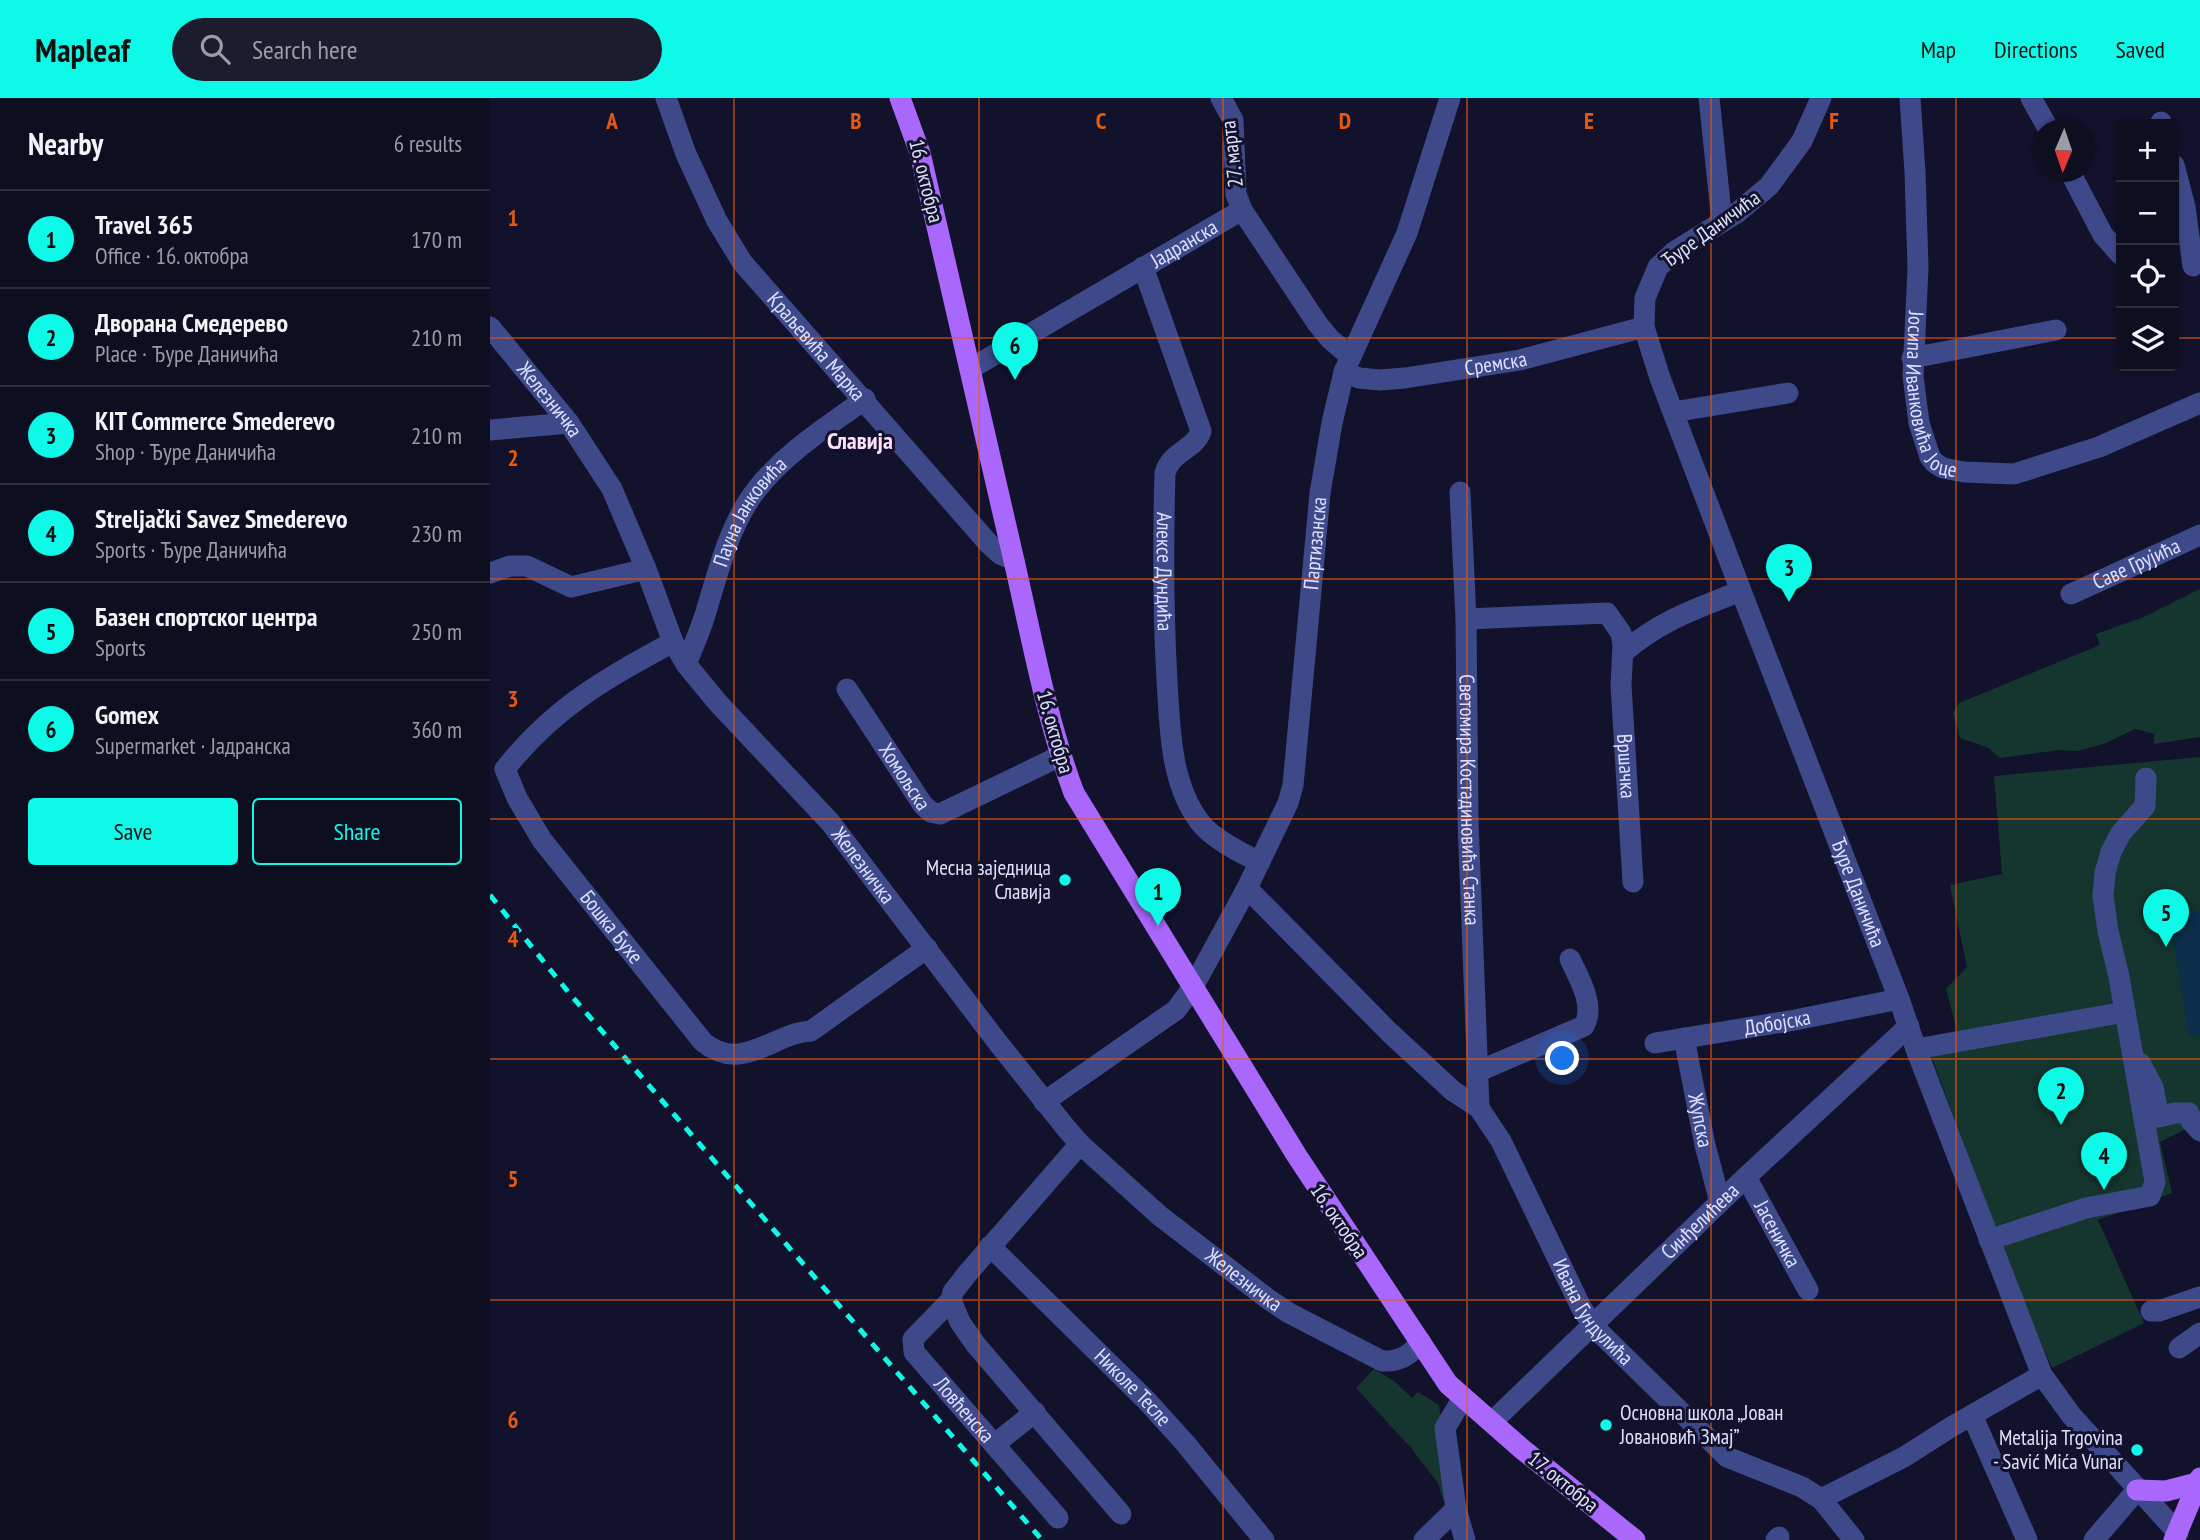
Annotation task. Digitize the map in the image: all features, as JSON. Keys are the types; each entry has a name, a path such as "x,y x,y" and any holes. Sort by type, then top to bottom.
{"main road":[{"name":"16. октобра","path":"900,98 920,153 1035,659 1060,756 1074,793 1297,1156 1421,1342"},
{"name":"17. октобра","path":"1421,1342 1448,1384 1463,1398 1635,1540"},
{"path":"2137,1490 2166,1491 2198,1480"},
{"path":"2177,1538 2198,1480"}],"street":[{"name":"Краљевића Марка","path":"666,98 695,174 728,242 743,262 989,544 1000,554 1014,560"},
{"name":"27. марта","path":"1221,98 1233,120 1236,194 1242,211"},
{"path":"1233,120 1241,98"},
{"name":"Партизанска","path":"1194,987 1247,888 1288,803 1293,785 1320,493 1332,423 1347,364 1407,233 1450,98"},
{"path":"1709,98 1722,222"},
{"name":"Ђуре Даничића","path":"1821,98 1811,125 1782,171 1752,201 1674,252 1658,267 1644,298 1644,327 1673,412 2042,1375 2071,1415 2177,1538"},
{"name":"Јосипа Иванковића Јоце","path":"1910,98 1917,268 1912,358 1915,405 1930,457 1935,463 1943,468 1964,472 2001,475 2035,468 2099,447 2200,403"},
{"path":"2031,98 2043,119"},
{"path":"2075,182 2103,235 2116,249"},
{"path":"2178,182 2185,207 2189,265"},
{"name":"Јадранска","path":"970,369 1242,211 1347,364"},
{"name":"Алексе Дундића","path":"1143,267 1201,430 1199,437 1168,463 1165,473 1163,591 1171,733 1178,776 1196,817 1203,826 1242,854 1260,862"},
{"name":"Железничка","path":"490,327 569,423 612,489 673,642 686,664 718,703 830,822 1044,1102 1080,1144 1160,1216 1268,1299 1323,1331 1382,1361 1405,1357 1421,1342"},
{"name":"Сремска","path":"1347,364 1359,378 1405,378 1520,360 1644,327"},
{"path":"1912,358 2056,330"},
{"path":"1673,412 1788,393"},
{"name":"Пауна Јанковића","path":"686,664 703,621 727,544 755,491 789,455 865,399"},
{"path":"490,430 569,423"},
{"name":"Светомира Костадиновића Станка","path":"1460,492 1466,619 1468,821 1479,1108"},
{"name":"Саве Грујића","path":"2071,594 2200,535"},
{"path":"490,573 510,566 527,566 571,587 646,569"},
{"path":"1624,652 1646,632 1741,591"},
{"name":"Вршачка","path":"1466,619 1607,613 1621,633 1624,652 1621,694 1633,882"},
{"name":"Бошка Бухе","path":"673,642 604,679 577,698 559,712 497,775 517,799 541,839 703,1042 714,1049 736,1055 799,1032 811,1031 927,948"},
{"name":"Хомољска","path":"847,689 923,805 931,812 940,814 1060,756"},
{"path":"1989,1240 2086,1208 2150,1196 2155,1182 2108,931 2104,896 2105,873 2111,852 2121,833 2145,806 2146,778"},
{"name":"Ивана Гундулића","path":"1247,888 1389,1032 1453,1091 1479,1108 1501,1141 1581,1307 1593,1326 1727,1457 1800,1485 1821,1499"},
{"path":"1479,1071 1584,1026 1588,1016 1588,1004 1570,959"},
{"path":"1044,1102 1161,1021 1175,1010 1194,987"},
{"name":"Добојска","path":"1655,1042 1840,1012 1899,999"},
{"path":"1916,1049 2125,1012"},
{"name":"Синђелићева","path":"1492,1422 1746,1177 1909,1026"},
{"name":"Жупска","path":"1684,1038 1705,1145 1720,1202"},
{"path":"2132,1048 2153,1087 2159,1117 2189,1113 2191,1121 2200,1130"},
{"name":"Ловћенска","path":"1058,1518 914,1352 913,1339 951,1300 953,1292 990,1246 1080,1144"},
{"name":"Јасеничка","path":"1746,1177 1808,1290"},
{"name":"Николе Тесле","path":"990,1246 1147,1401 1264,1540"},
{"path":"2151,1311 2159,1311 2200,1297"},
{"path":"951,1300 960,1322 976,1345 1121,1514"},
{"path":"2179,1348 2200,1333"},
{"path":"1854,1540 1821,1499 1904,1457 2042,1375"},
{"path":"1463,1398 1445,1428 1456,1509 1465,1540"},
{"path":"995,1444 1035,1412"},
{"path":"1972,1415 2028,1540"},
{"path":"2094,1540 2137,1490"},
{"path":"1424,1540 1456,1509"}],"green space":[{"path":"2200,589 2200,737 2154,744 2154,734 2135,729 2106,743 2078,751 2059,750 2000,758 1989,748 1960,738 1953,713 1959,703 2100,645 2096,634 2144,617"},
{"path":"2200,757 2200,1122 2160,1142 2172,1193 2098,1220 2144,1323 2052,1368 2027,1312 1927,1045 1958,1034 1946,989 1967,967 1950,885 2002,874 1994,776"},
{"path":"1374,1369 1394,1381 1412,1398 1418,1392 1439,1405 1449,1493 1443,1500 1438,1483 1411,1448 1356,1388"}],"water":[{"path":"2200,911 2200,1035 2189,1037 2169,916"}],"railway":[{"path":"490,895 569,993 1042,1540"}],"place":[{"name":"Gomex","path":"1015,380"},
{"name":"KIT Commerce Smederevo","path":"1789,602"},
{"name":"Месна заједница Славија","path":"1065,880"},
{"name":"Travel 365","path":"1158,926"},
{"name":"Базен спортског центра","path":"2166,947"},
{"name":"Дворана Смедерево","path":"2061,1125"},
{"name":"Streljački Savez Smederevo","path":"2104,1190"},
{"name":"Основна школа „Јован Јовановић Змај”","path":"1606,1425"},
{"name":"Metalija Trgovina - Savić Mića Vunar","path":"2137,1450"}],"district":[{"name":"Славија","path":"860,441"}]}
